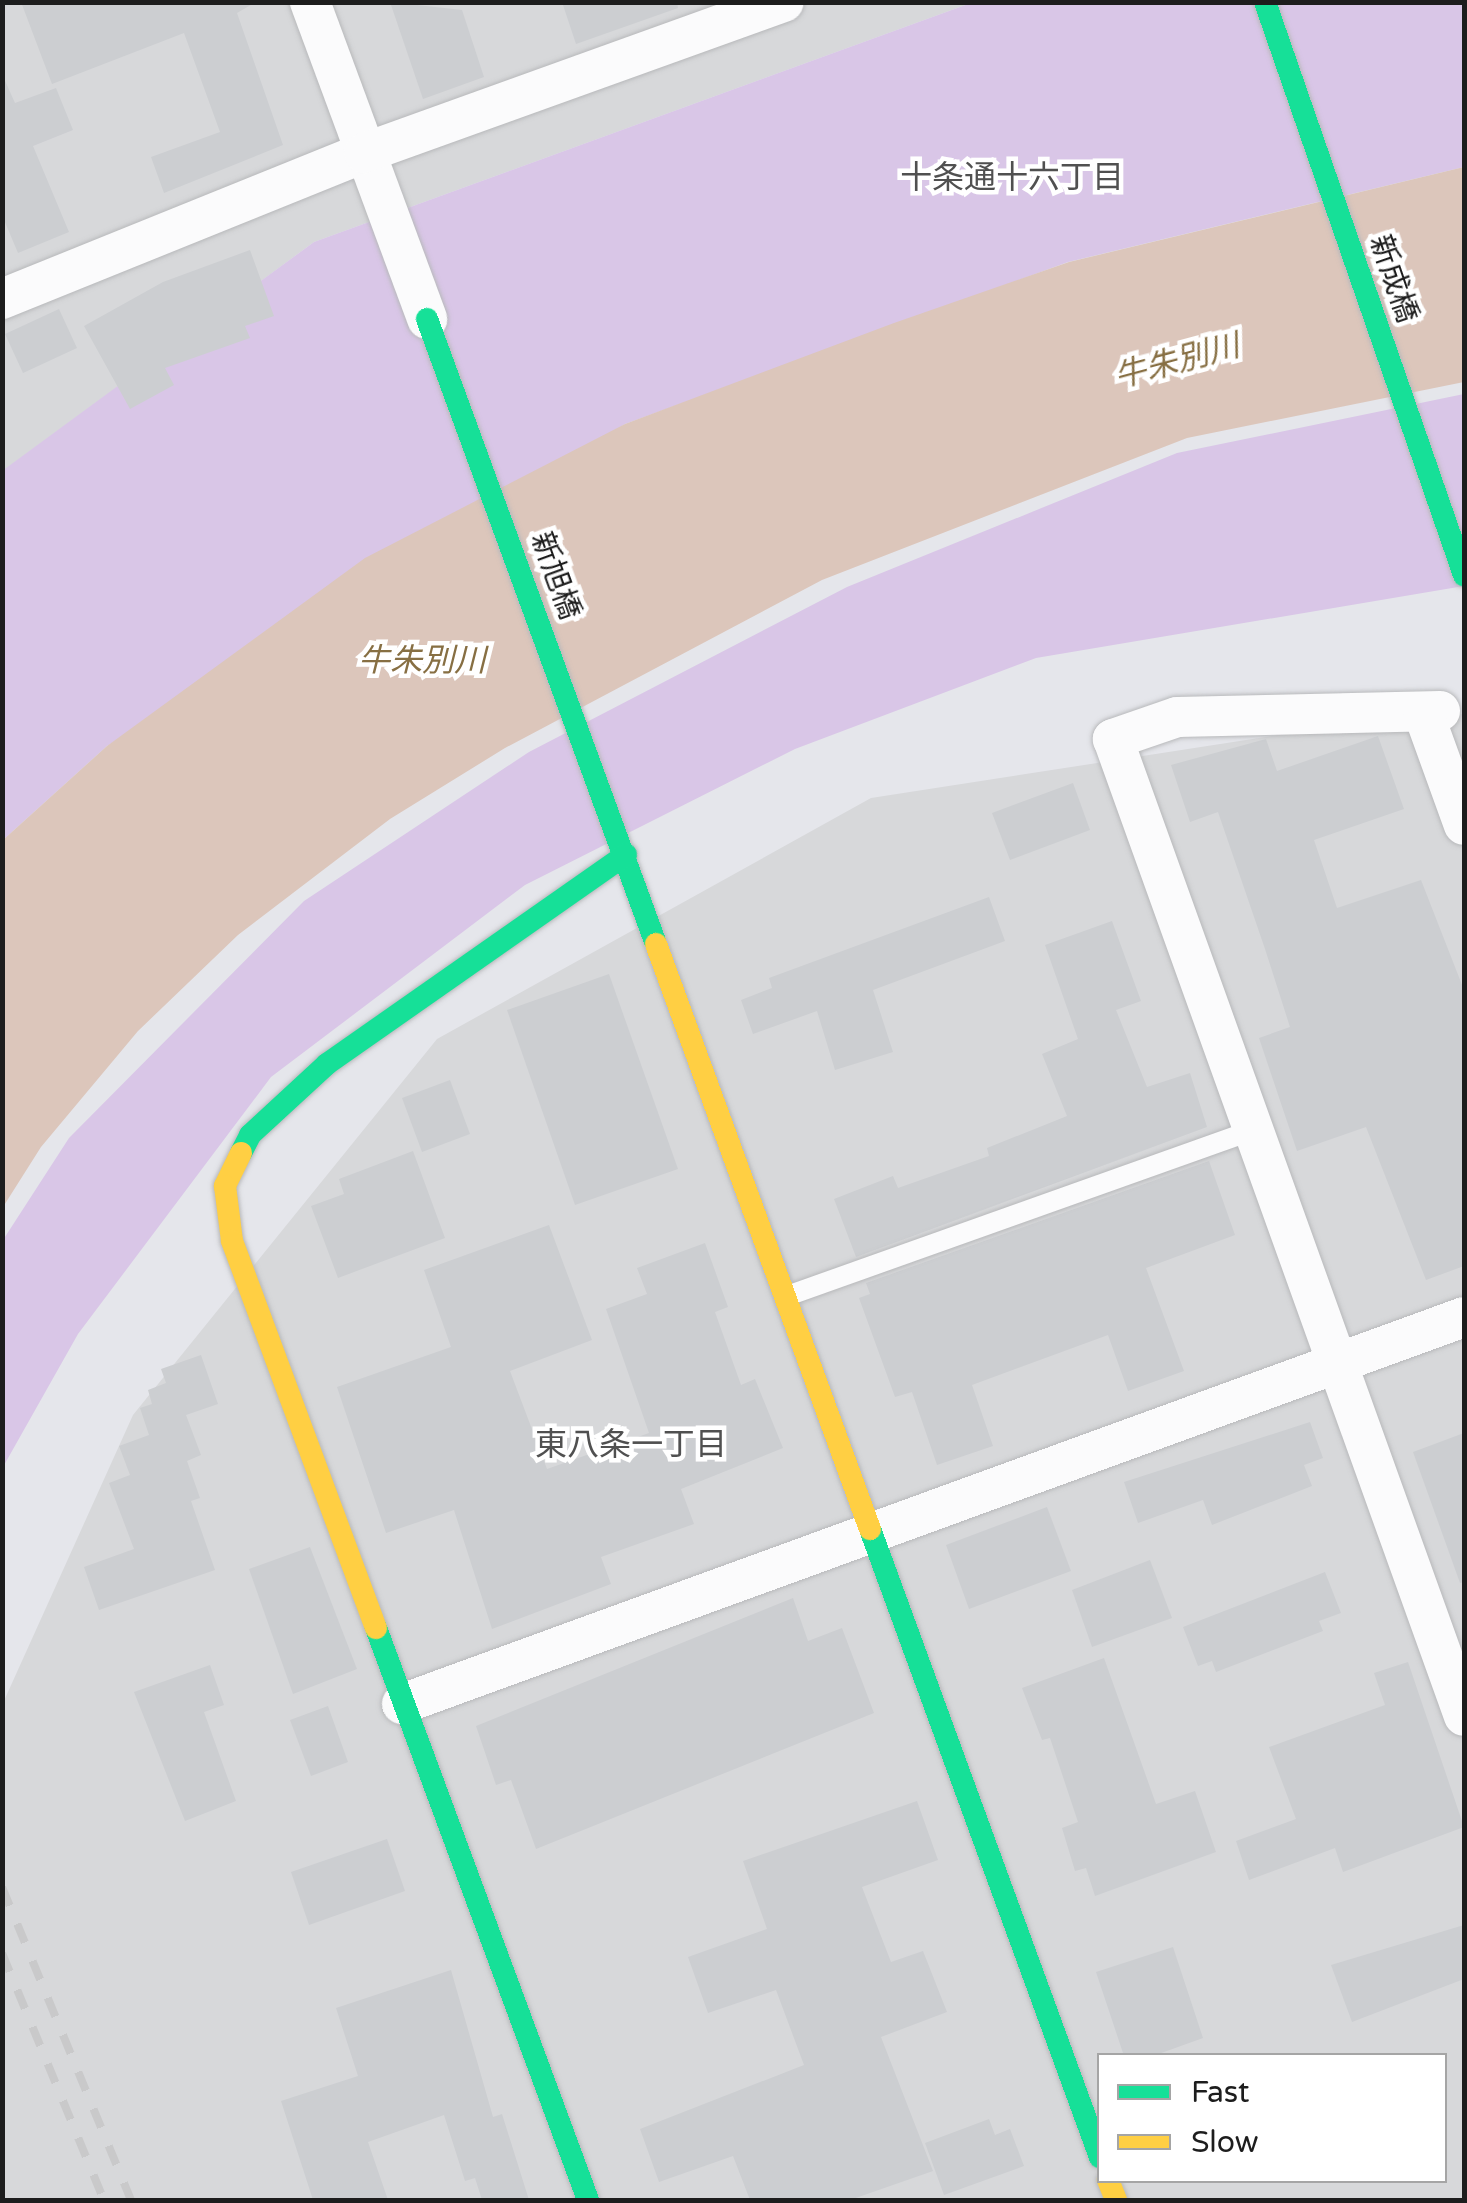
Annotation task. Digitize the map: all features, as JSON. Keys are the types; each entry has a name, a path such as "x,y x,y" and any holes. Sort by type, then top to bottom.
{"street":[{"path":"310,2 427,319"},
{"path":"2,299 364,153 784,2"},
{"name":"新成橋","path":"1265,2 1464,573"},
{"name":"新旭橋","path":"427,319 1097,2148"},
{"path":"1464,825 1432,711 1177,717 1112,739 1333,1364 1464,1716"},
{"path":"588,2200 232,1241 224,1186 250,1135 314,1074 626,855"},
{"path":"402,1704 1464,1317"}],"lane":[{"path":"785,1296 1251,1131"}],"shaded area":[{"path":"3,3 971,3 314,242 3,471"},
{"path":"971,3 1464,3 1464,167 1068,262 625,424 107,746 3,840 2,471 314,242"},
{"path":"1464,394 1464,586 1036,658 795,749 525,885 271,1077 78,1334 3,1467 3,1240 69,1138 304,901 529,752 847,587 1177,453"},
{"path":"1464,714 1464,2200 3,2200 3,1703 133,1415 437,1039 871,798 1343,725"}],"water":[{"name":"牛朱別川","path":"1464,167 1464,382 1187,438 822,580 505,748 390,819 238,935 138,1031 41,1147 3,1207 3,840 107,746 365,558 625,424 894,323 1069,262"}],"building":[{"path":"21,2 256,2 237,13 283,145 164,193 151,157 220,132 184,33 52,84"},
{"path":"390,2 462,10 484,77 423,99"},
{"path":"562,2 677,2 678,8 576,44"},
{"path":"2,74 15,103 56,88 73,130 33,146 69,232 18,253 2,215"},
{"path":"250,250 274,316 245,326 250,338 165,368 174,385 130,409 84,326 163,282"},
{"path":"59,309 77,348 23,373 5,334"},
{"path":"1378,736 1404,809 1314,840 1337,908 1421,880 1464,990 1464,1266 1426,1280 1366,1127 1297,1151 1259,1038 1290,1027 1265,949 1218,812 1190,822 1171,765 1266,739 1277,771"},
{"path":"1073,783 1090,830 1010,860 992,813"},
{"path":"989,897 1005,941 873,990 893,1052 835,1070 817,1011 753,1034 741,1000 772,988 769,978"},
{"path":"1112,921 1141,1001 1116,1010 1147,1087 1190,1073 1207,1127 856,1257 834,1199 893,1176 898,1188 989,1156 987,1148 1067,1116 1042,1054 1078,1039 1045,945"},
{"path":"609,974 678,1169 575,1205 507,1010"},
{"path":"450,1080 470,1134 422,1152 402,1098"},
{"path":"413,1151 445,1238 338,1278 311,1206 344,1194 339,1179"},
{"path":"1209,1161 1235,1235 1146,1268 1184,1371 1128,1391 1108,1335 972,1385 993,1446 937,1465 912,1392 895,1397 859,1298 870,1294 866,1283"},
{"path":"549,1225 592,1340 510,1371 547,1469 649,1433 606,1309 647,1294 637,1268 705,1243 728,1307 715,1312 741,1385 755,1379 783,1448 681,1489 694,1524 601,1557 611,1584 492,1629 454,1510 386,1533 337,1387 451,1347 424,1270"},
{"path":"201,1355 218,1404 186,1415 201,1455 187,1461 200,1498 191,1501 215,1570 99,1610 84,1567 134,1549 109,1483 130,1475 119,1446 149,1435 140,1408 152,1404 148,1390 166,1383 161,1369"},
{"path":"1310,1422 1323,1458 1304,1465 1312,1486 1212,1525 1203,1500 1138,1523 1124,1482"},
{"path":"1464,1433 1464,1582 1460,1583 1413,1452"},
{"path":"1047,1507 1071,1571 969,1609 946,1545"},
{"path":"310,1547 357,1669 293,1694 249,1569"},
{"path":"1150,1560 1172,1618 1092,1647 1072,1590"},
{"path":"1325,1572 1341,1613 1319,1621 1323,1631 1216,1672 1212,1661 1198,1666 1183,1627"},
{"path":"793,1598 808,1641 842,1628 874,1713 536,1849 511,1780 496,1785 476,1726"},
{"path":"1104,1658 1156,1804 1195,1791 1216,1852 1095,1896 1086,1868 1075,1871 1062,1828 1078,1822 1050,1738 1042,1740 1022,1688"},
{"path":"1408,1662 1464,1827 1343,1872 1335,1848 1249,1880 1236,1841 1296,1819 1269,1747 1385,1705 1374,1673"},
{"path":"210,1665 224,1705 204,1712 236,1801 185,1821 134,1692"},
{"path":"328,1706 348,1762 311,1776 290,1720"},
{"path":"917,1801 938,1860 862,1887 891,1962 923,1951 947,2012 881,2037 933,2171 850,2200 750,2200 733,2156 659,2182 640,2129 804,2065 776,1990 708,2013 688,1957 767,1929 743,1861"},
{"path":"387,1839 405,1891 309,1925 291,1872"},
{"path":"1464,1925 1464,1979 1352,2022 1331,1965"},
{"path":"1173,1947 1203,2038 1161,2053 1123,2053 1096,1972"},
{"path":"451,1970 493,2117 502,2114 529,2200 482,2200 475,2178 465,2181 444,2115 368,2142 388,2200 313,2200 281,2101 358,2076 336,2008"},
{"path":"989,2119 995,2135 1010,2129 1024,2166 944,2195 925,2143"}],"railway":[{"path":"2,1887 131,2200"},
{"path":"2,1953 104,2200"}],"traffic: fast":[{"path":"1265,2 1464,575"},
{"path":"427,319 656,944"},
{"path":"241,1153 250,1135 327,1064 626,855"},
{"path":"870,1529 1097,2149"},
{"path":"376,1628 588,2200"}],"traffic: slow":[{"path":"656,944 870,1529"},
{"path":"241,1153 225,1186 232,1241 376,1628"},
{"path":"1109,2183 1116,2200"}],"district":[{"name":"十条通十六丁目","path":"1012,178"},
{"name":"東八条一丁目","path":"631,1445"}]}
